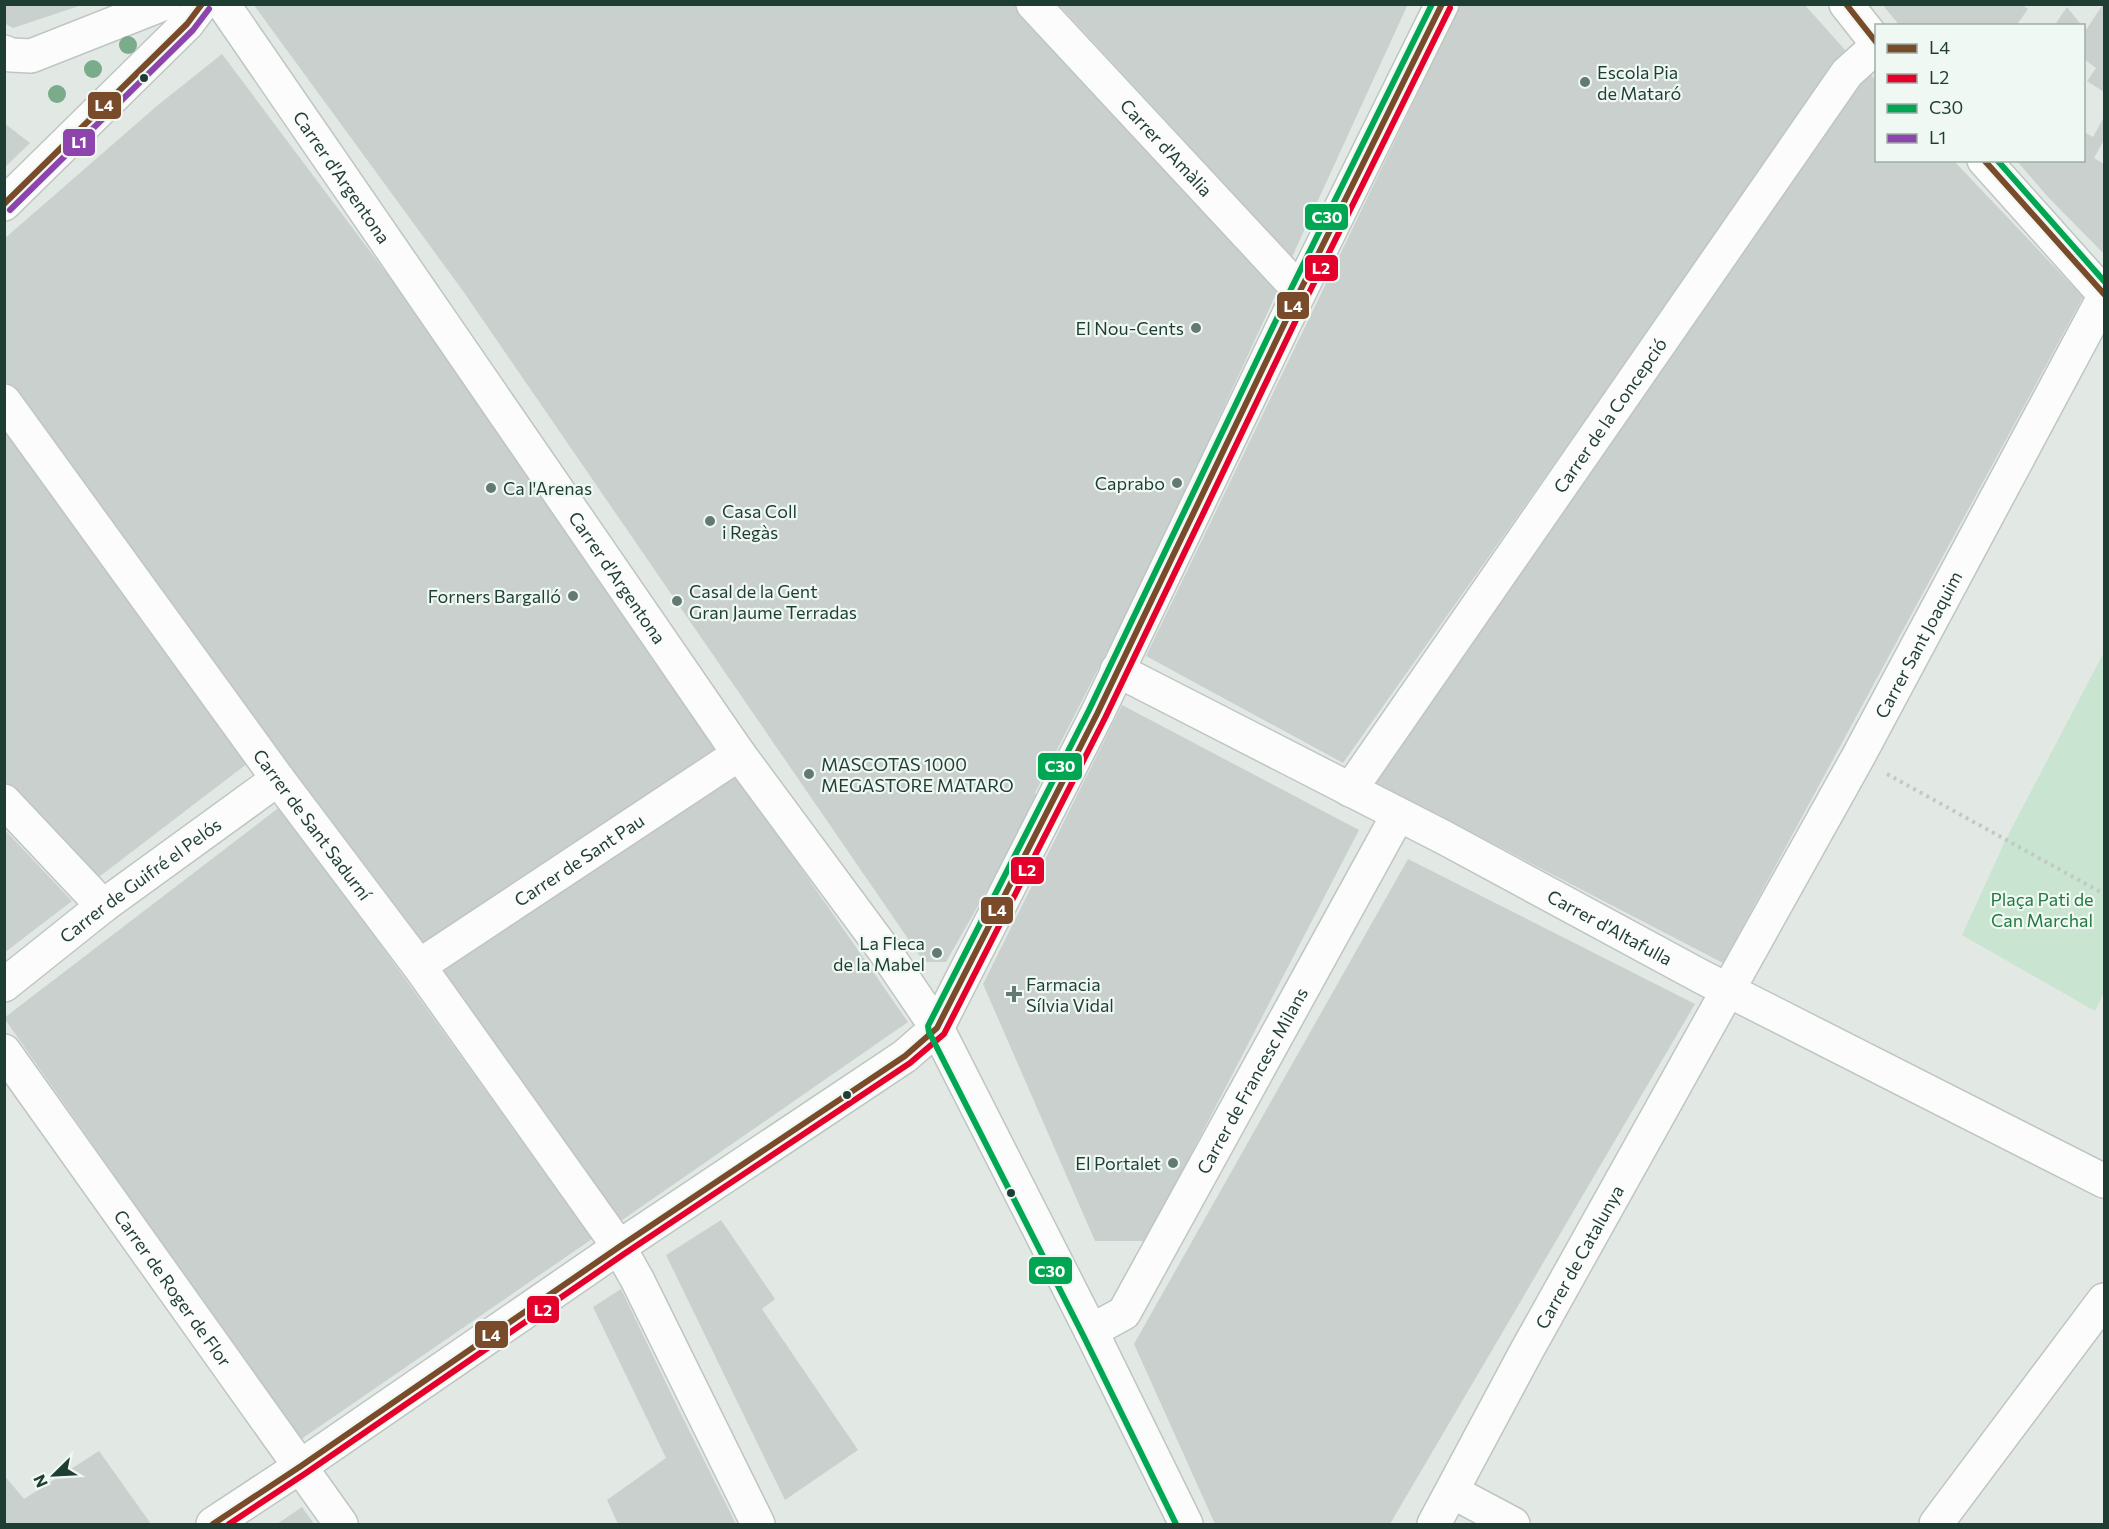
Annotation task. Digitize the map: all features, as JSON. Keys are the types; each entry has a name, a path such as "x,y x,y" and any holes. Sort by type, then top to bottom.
{"street":[{"path":"4,52 11,55 31,56 163,4"},
{"path":"4,204 187,24 202,4"},
{"name":"Carrer d'Argentona","path":"223,4 739,754 884,950 938,1028 1186,1524"},
{"name":"Carrer d'Amàlia","path":"1033,4 1300,291"},
{"path":"213,1524 619,1247 905,1056 938,1028 1117,670 1442,4"},
{"path":"1846,4 1875,41"},
{"name":"Carrer de la Concepció","path":"1350,790 1847,73 1875,48"},
{"path":"1986,162 2104,295"},
{"name":"Carrer Sant Joaquim","path":"1727,989 1858,758 2104,295"},
{"name":"Carrer de Sant Sadurní","path":"4,401 278,779 419,966 619,1247 758,1524"},
{"name":"Carrer d'Altafulla","path":"1117,670 1137,678 1453,842 1727,989 2104,1181"},
{"name":"Carrer de Sant Pau","path":"419,966 739,754"},
{"name":"Carrer de Guifré el Pelós","path":"4,985 103,906 278,779"},
{"path":"4,801 103,906"},
{"name":"Carrer de Francesc Milans","path":"1091,1331 1124,1313 1398,815"},
{"name":"Carrer de Catalunya","path":"1434,1524 1526,1352 1727,989"},
{"name":"Carrer de Roger de Flor","path":"4,1051 342,1524"},
{"path":"1936,1524 2104,1300"},
{"path":"1453,1492 1513,1524"}],"path":[{"path":"1858,758 2104,894"}],"green space":[{"name":"Plaça Pati de Can Marchal","path":"2104,652 2104,993 2095,1011 1962,935 2006,839"}],"building":[{"path":"4,4 82,5 13,28 4,23"},
{"path":"253,4 1014,4 1278,290 1153,561 1035,793 1039,799 946,962 924,962 463,291"},
{"path":"1058,4 1408,4 1292,257"},
{"path":"1461,4 1804,4 1846,51 1343,763 1146,656"},
{"path":"1882,4 2021,4 2028,9 2017,24 1898,24"},
{"path":"2104,4 2104,92 2087,81 2096,68 2085,60 2085,28 2086,30"},
{"path":"2067,7 2080,24 2055,24"},
{"path":"222,54 420,318 722,754 422,950 4,380 4,239 158,105"},
{"path":"1866,69 1875,80 1875,162 1955,162 2083,297 1723,963 1372,781"},
{"path":"2104,117 2104,140 2094,158 2104,164 2104,254 2048,197 2018,162 2085,162 2085,133 2093,137"},
{"path":"4,123 30,143 4,168"},
{"path":"4,430 248,763 95,880 4,784"},
{"path":"1122,705 1359,830 1146,1241 1095,1241 983,984"},
{"path":"737,776 908,1022 615,1225 437,969"},
{"path":"281,806 592,1239 300,1440 4,1018"},
{"path":"4,829 72,901 4,953"},
{"path":"1408,859 1695,1004 1390,1524 1215,1524 1134,1344"},
{"path":"721,1220 775,1299 762,1309 858,1450 785,1500 666,1255"},
{"path":"621,1289 736,1524 618,1524 607,1500 666,1458 593,1307"},
{"path":"99,1451 151,1524 4,1524 4,1475 24,1499"},
{"path":"302,1507 314,1524 277,1524"}],"transit line":[{"name":"L4","path":"4,204 187,24 202,4"},
{"name":"C30","path":"1176,1524 928,1026 1089,710 1292,287 1432,4"},
{"name":"L4","path":"213,1524 619,1247 905,1056 937,1028 1097,714 1300,291 1442,4"},
{"name":"L4","path":"1846,4 1875,41"},
{"name":"L2","path":"229,1524 624,1254 910,1063 944,1034 1105,718 1308,295 1450,8"},
{"name":"L1","path":"10,210 193,30 209,9"},
{"name":"L4","path":"1986,162 2104,294"},
{"name":"C30","path":"1999,162 2104,281"}],"place":[{"name":"Escola Pia de Mataró","path":"1585,82"},
{"name":"El Nou-Cents","path":"1196,328"},
{"name":"Caprabo","path":"1177,483"},
{"name":"Ca l'Arenas","path":"491,488"},
{"name":"Casa Coll i Regàs","path":"710,521"},
{"name":"Forners Bargalló","path":"573,596"},
{"name":"Casal de la Gent Gran Jaume Terradas","path":"677,601"},
{"name":"MASCOTAS 1000 MEGASTORE MATARO","path":"809,774"},
{"name":"La Fleca de la Mabel","path":"937,953"},
{"name":"Farmacia Sílvia Vidal","path":"1014,994"},
{"name":"El Portalet","path":"1173,1163"}]}
